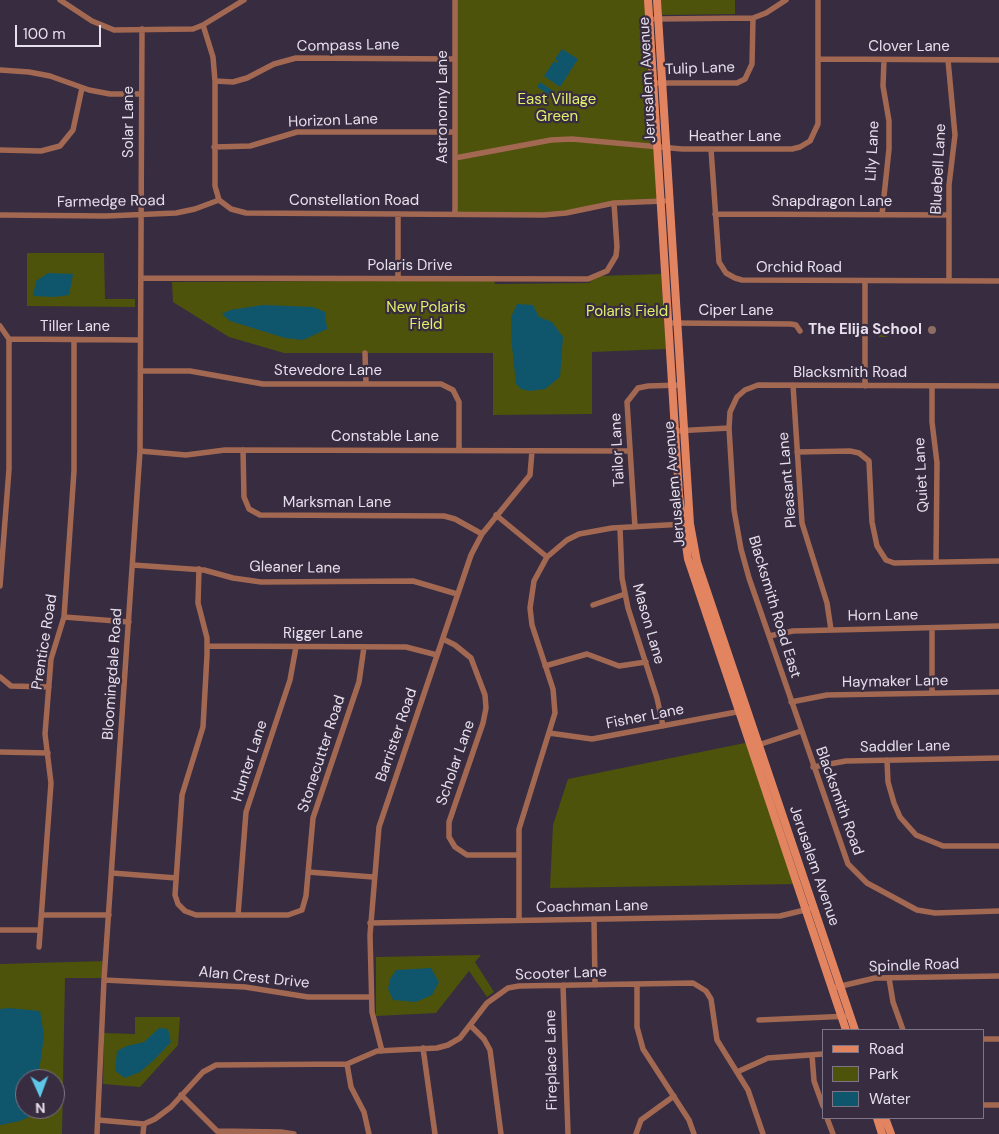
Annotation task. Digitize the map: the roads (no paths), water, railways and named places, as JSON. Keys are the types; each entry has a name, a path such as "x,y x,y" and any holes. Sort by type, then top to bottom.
{"main road":[{"name":"Jerusalem Avenue","path":"648,0 653,83 669,200 676,385 686,524 738,712 754,747 813,907 855,1029"},
{"name":"Jerusalem Avenue","path":"657,0 662,83 660,201 673,324"},
{"name":"Jerusalem Avenue","path":"716,635 746,710 754,747 805,910 846,1029"},
{"path":"877,1119 882,1134"},
{"path":"885,1119 891,1134"}],"street":[{"path":"60,0 101,26 114,30 193,29 203,26 244,0"},
{"name":"Astronomy Lane","path":"455,0 455,214"},
{"path":"649,20 753,18 766,13 786,0"},
{"name":"Heather Lane","path":"661,148 792,149 810,141 818,124 818,0"},
{"name":"Tulip Lane","path":"653,83 728,84 737,83 745,79 752,64 753,18"},
{"path":"203,26 213,57 215,81 215,186 219,200"},
{"name":"Solar Lane","path":"141,215 142,29"},
{"name":"Compass Lane","path":"215,81 233,82 247,78 274,64 296,58 455,59"},
{"name":"Clover Lane","path":"818,59 999,60"},
{"name":"Lily Lane","path":"882,215 889,149 889,120 884,86 884,60"},
{"name":"Bluebell Lane","path":"948,60 955,135 949,185 949,281"},
{"path":"0,70 43,75 82,88 110,94 141,94"},
{"path":"0,150 41,151 60,146 73,130 82,88"},
{"name":"Horizon Lane","path":"214,147 250,146 297,132 455,132"},
{"path":"455,158 551,140 572,139 661,148"},
{"name":"Orchid Road","path":"711,149 719,262 726,273 735,278 866,281 999,281"},
{"name":"Farmedge Road","path":"0,215 141,215 185,212 219,200"},
{"name":"Constellation Road","path":"219,200 231,210 246,214 544,215 566,213 614,203 669,200"},
{"name":"Polaris Drive","path":"141,278 596,278 607,271 616,256 614,203"},
{"path":"398,214 398,278"},
{"name":"Snapdragon Lane","path":"715,214 949,215"},
{"name":"Bloomingdale Road","path":"97,1134 104,980 140,451 141,215"},
{"path":"866,281 866,386"},
{"name":"Ciper Lane","path":"673,324 791,324 796,325 800,331"},
{"path":"0,326 9,339 9,469 2,527 0,586"},
{"name":"Tiller Lane","path":"9,339 140,340"},
{"name":"Prentice Road","path":"39,947 51,783 45,734 51,659 64,617 74,471 74,340"},
{"path":"365,353 366,384"},
{"name":"Stevedore Lane","path":"141,371 190,371 262,384 441,384 457,394 459,402 459,450"},
{"name":"Tailor Lane","path":"635,527 627,402 629,397 638,388 676,385"},
{"name":"Blacksmith Road","path":"729,428 732,406 737,396 745,390 758,385 999,386"},
{"name":"Pleasant Lane","path":"793,385 802,523 827,604 831,630"},
{"name":"Quiet Lane","path":"932,386 932,422 937,463 936,562"},
{"path":"679,431 729,428"},
{"name":"Blacksmith Road East","path":"729,428 737,528 749,578 801,732"},
{"name":"Constable Lane","path":"140,451 186,455 244,450 630,451"},
{"name":"Marksman Lane","path":"244,450 244,497 249,508 260,515 444,516 455,518 482,534"},
{"name":"Barrister Road","path":"382,1051 374,1025 371,997 370,923 379,827 471,555 482,534 496,515 530,475 532,451"},
{"path":"797,452 850,451 865,457 871,467 872,522 880,554 886,560 894,563 999,561"},
{"path":"496,515 547,557"},
{"path":"519,920 518,855 521,816 555,713 555,699 532,625 530,608 534,581 547,557 567,540 580,534 620,528 686,524"},
{"name":"Mason Lane","path":"620,528 625,594 657,698 663,726"},
{"name":"Gleaner Lane","path":"133,565 199,569 233,578 261,582 413,582 457,594"},
{"name":"Stonecutter Road","path":"199,569 198,604 205,628 207,646 203,727 182,795 175,895 178,904 185,911 196,915 288,915 299,912 305,902 313,818 359,682 364,647"},
{"path":"593,605 625,594"},
{"path":"64,617 129,622"},
{"name":"Horn Lane","path":"769,636 793,631 999,626"},
{"path":"932,628 932,693"},
{"name":"Scholar Lane","path":"443,639 465,651 474,663 485,695 486,708 483,723 450,822 449,837 455,847 467,855 518,855"},
{"name":"Rigger Lane","path":"207,646 406,647 437,655"},
{"name":"Hunter Lane","path":"238,915 246,812 290,680 296,647"},
{"path":"545,666 587,654 619,666 646,662"},
{"path":"0,677 11,686 49,687"},
{"name":"Haymaker Lane","path":"792,702 826,695 999,692"},
{"name":"Fisher Lane","path":"549,733 592,739 746,710"},
{"path":"754,747 801,732"},
{"name":"Blacksmith Road","path":"801,732 843,855 852,871 861,879 917,910 934,913 999,911"},
{"path":"0,752 48,753"},
{"name":"Saddler Lane","path":"813,767 846,761 999,758"},
{"path":"886,760 888,782 900,817 916,834 942,846 999,846"},
{"path":"308,872 373,877"},
{"path":"112,873 176,878"},
{"name":"Coachman Lane","path":"370,923 780,916 813,907"},
{"path":"42,915 109,915"},
{"path":"594,919 595,984"},
{"path":"0,930 40,930"},
{"name":"Spindle Road","path":"832,988 864,980 889,978 999,976"},
{"path":"889,978 893,1002 903,1029"},
{"name":"Alan Crest Drive","path":"104,980 245,987 318,998 371,997"},
{"name":"Scooter Lane","path":"144,1124 162,1115 203,1072 216,1065 347,1064 382,1051 448,1045 460,1038 487,1003 508,988 595,984 693,984 706,991 713,1005 714,1026 718,1040 748,1090 763,1134"},
{"path":"637,984 639,1039 647,1056 689,1120 694,1134"},
{"name":"Fireplace Lane","path":"563,985 568,1134"},
{"path":"759,1020 851,1016"},
{"path":"470,1025 484,1039 490,1050 502,1134"},
{"path":"984,1039 999,1039"},
{"path":"423,1048 435,1134"},
{"path":"737,1072 768,1058 822,1054"},
{"path":"812,1055 814,1081 822,1103"},
{"path":"347,1064 351,1087 364,1112 369,1134"},
{"path":"181,1095 216,1132 281,1132 294,1134"},
{"path":"636,1134 641,1120 674,1096"},
{"path":"984,1105 999,1104"},
{"path":"827,1119 833,1134"},
{"path":"98,1120 144,1124 143,1134"}],"water":[{"path":"562,49 578,59 560,87 544,76 554,61 557,63 558,61 555,59"},
{"path":"540,82 556,93 553,97 537,87"},
{"path":"48,273 73,274 69,295 54,297 33,296 36,281"},
{"path":"517,304 533,305 539,317 552,322 563,337 560,377 545,389 530,391 521,389 516,384 511,317"},
{"path":"263,305 313,307 325,312 327,329 303,340 285,338 230,321 222,314 230,310"},
{"path":"431,968 439,982 432,995 416,1002 393,1000 388,989 390,979 396,970"},
{"path":"0,1009 40,1011 44,1036 39,1069 15,1069 15,1119 24,1119 0,1125"},
{"path":"159,1028 168,1029 171,1042 154,1060 140,1072 125,1078 115,1071 117,1051 127,1046 144,1042"}],"place":[{"name":"The Elija School","path":"932,330"}],"park label":[{"name":"East Village Green","path":"557,108"},
{"name":"Polaris Field","path":"627,312"},
{"name":"New Polaris Field","path":"426,316"}]}
